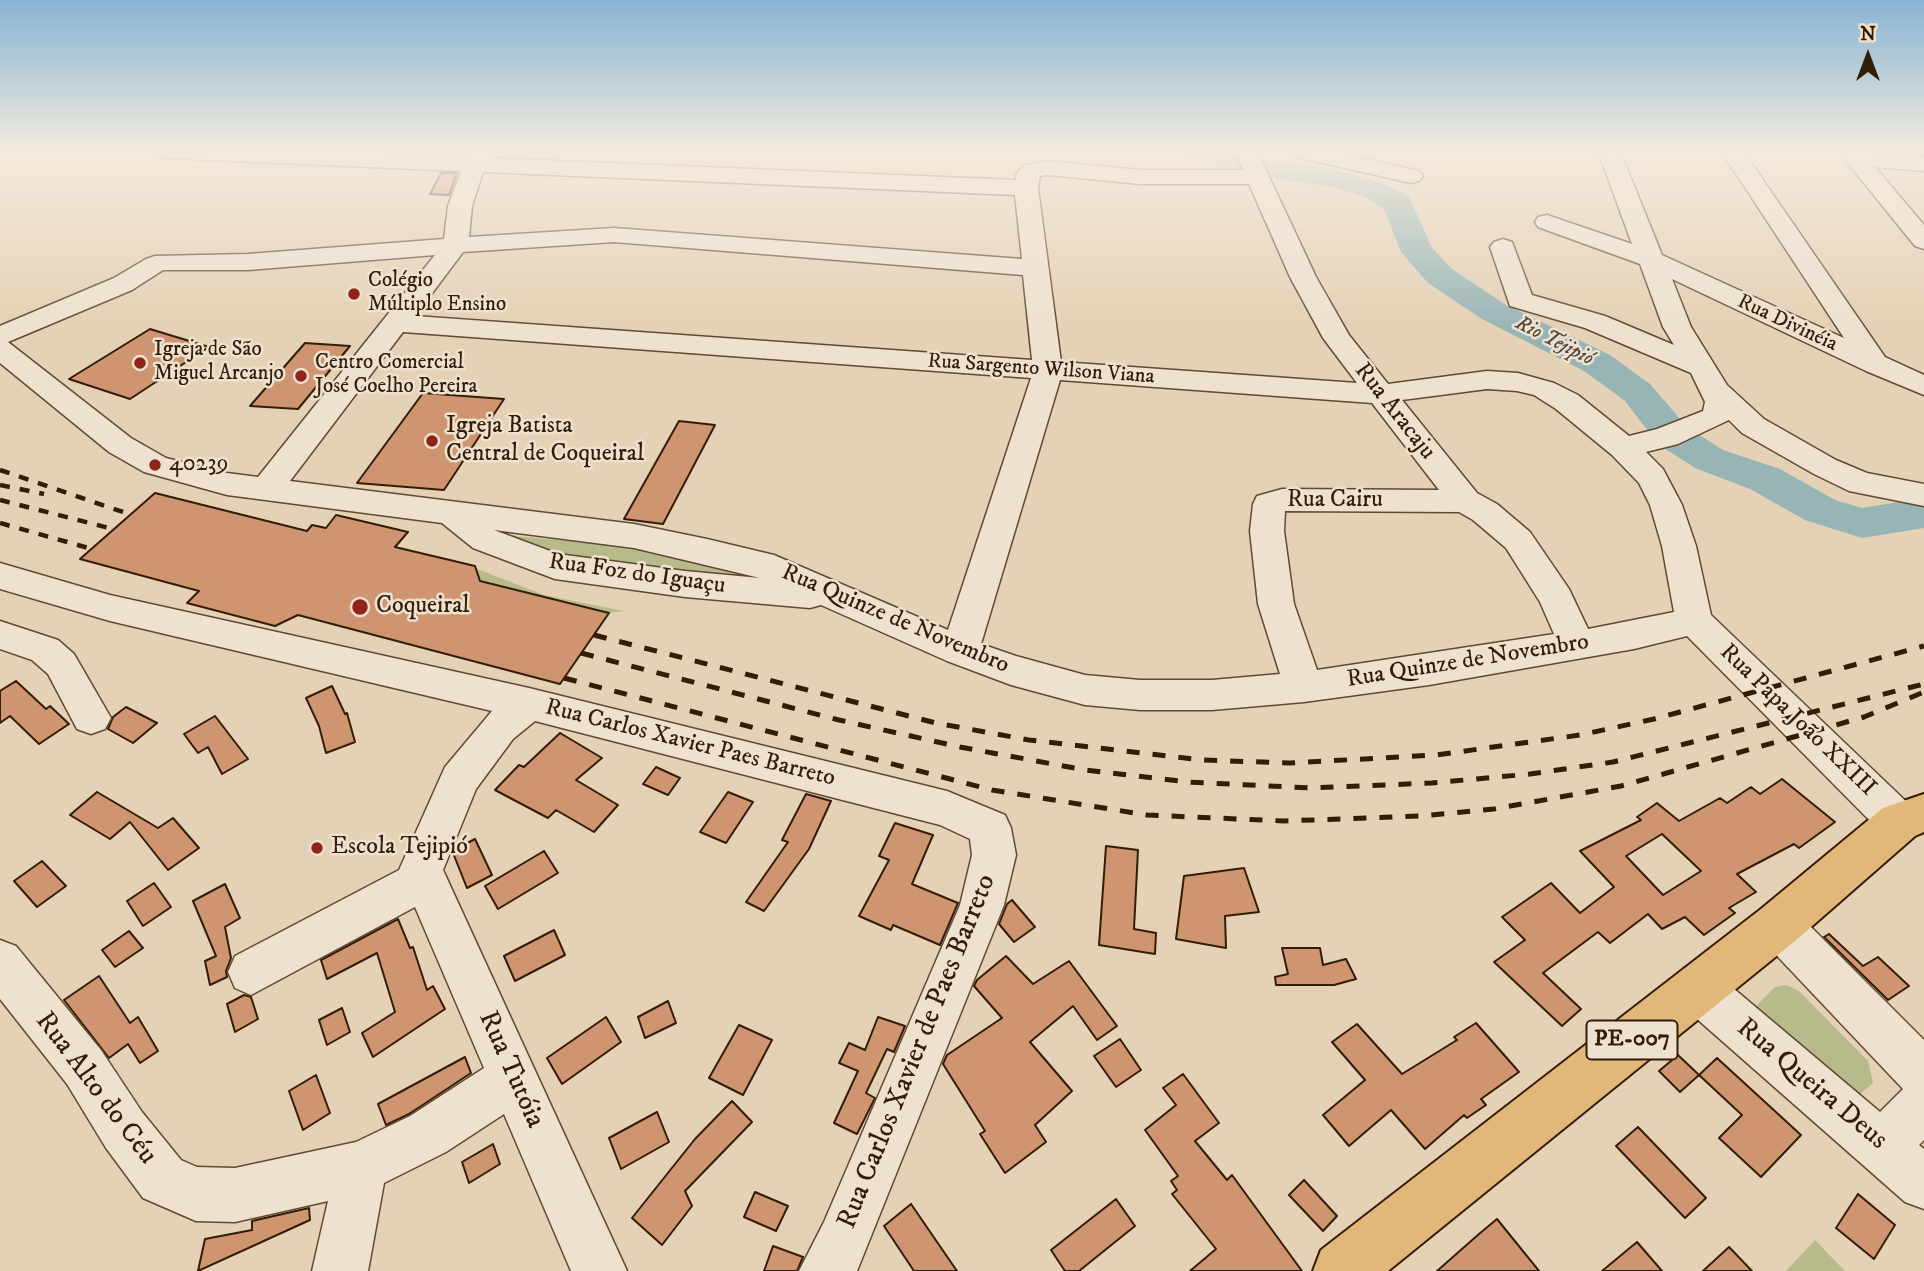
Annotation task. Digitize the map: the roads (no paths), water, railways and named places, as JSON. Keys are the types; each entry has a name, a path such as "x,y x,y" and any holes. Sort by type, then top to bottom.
{"main road":[{"name":"PE-007","path":"1342,1271 1912,818"}],"street":[{"path":"0,349 120,445 155,465 187,475 267,488 398,323 456,245 460,210"},
{"path":"960,651 1048,371 1028,210"},
{"name":"Rua Aracaju","path":"1273,210 1321,312 1378,394 1465,501 1493,517 1518,540 1556,598 1577,645"},
{"path":"1632,210 1677,327 1711,391"},
{"path":"1772,210 1876,365"},
{"path":"1898,210 1924,241"},
{"name":"Rua Divinéia","path":"1547,222 1652,260 1924,386"},
{"path":"0,336 123,284 158,263 248,262 614,235 1034,268"},
{"path":"1503,247 1520,299 1595,322 1711,391 1753,426 1825,467 1860,483 1924,495"},
{"name":"Rua Sargento Wilson Viana","path":"398,323 1378,394 1487,380 1518,382 1544,389 1567,402 1623,448 1652,477 1666,505 1679,546 1694,621"},
{"path":"1623,448 1667,438 1711,391"},
{"name":"Rua Foz do Iguaçu","path":"267,488 448,513 485,540 555,566 685,584 839,597"},
{"name":"Rua Cairu","path":"1304,687 1276,604 1267,531 1269,504 1282,500 1465,501"},
{"name":"Rua Carlos Xavier Paes Barreto","path":"0,576 176,624 529,704 947,809 990,828"},
{"name":"Rua Quinze de Novembro","path":"839,597 960,651 1011,670 1085,690 1140,695 1212,695 1304,687 1429,670 1577,645 1694,621"},
{"name":"Rua Papa João XXIII","path":"1694,621 1912,818"},
{"path":"0,635 45,650 61,664 91,718"},
{"path":"251,972 423,874 444,810 465,771 499,727 529,704"},
{"name":"Rua Carlos Xavier de Paes Barreto","path":"827,1271 843,1241 982,905 994,855 990,828"},
{"name":"Rua Tutóia","path":"423,874 599,1271"},
{"path":"1778,925 1924,1075"},
{"name":"Rua Alto do Céu","path":"0,962 84,1067 124,1130 162,1179 196,1194 235,1195 362,1167 428,1134 513,1078"},
{"name":"Rua Queira Deus","path":"1696,988 1924,1183"},
{"path":"1883,1146 1924,1103"},
{"path":"340,1271 362,1167"}],"waterway":[{"name":"Rio Tejipió","path":"1400,210 1417,252 1440,276 1494,312 1597,363 1637,392 1673,436 1709,459 1765,479 1820,510 1862,523 1924,513"}],"railway":[{"path":"0,470 126,513"},
{"path":"0,485 44,494"},
{"path":"0,500 109,528"},
{"path":"0,523 92,549"},
{"path":"594,635 936,723 1029,740 1203,760 1290,763 1436,755 1580,735 1654,719 1924,646"},
{"path":"581,653 839,720 960,747 1085,770 1188,782 1311,788 1432,783 1530,774 1613,762 1924,684"},
{"path":"564,678 992,790 1147,815 1284,821 1421,816 1494,809 1621,786 1864,717 1924,692"}],"place":[{"name":"Colégio Múltiplo Ensino","path":"354,294"},
{"name":"Igreja de São Miguel Arcanjo","path":"140,363"},
{"name":"Centro Comercial José Coelho Pereira","path":"301,376"},
{"name":"Igreja Batista Central de Coqueiral","path":"432,441"},
{"name":"40239","path":"155,465"},
{"name":"Coqueiral","path":"360,607"},
{"name":"Escola Tejipió","path":"317,848"}]}
